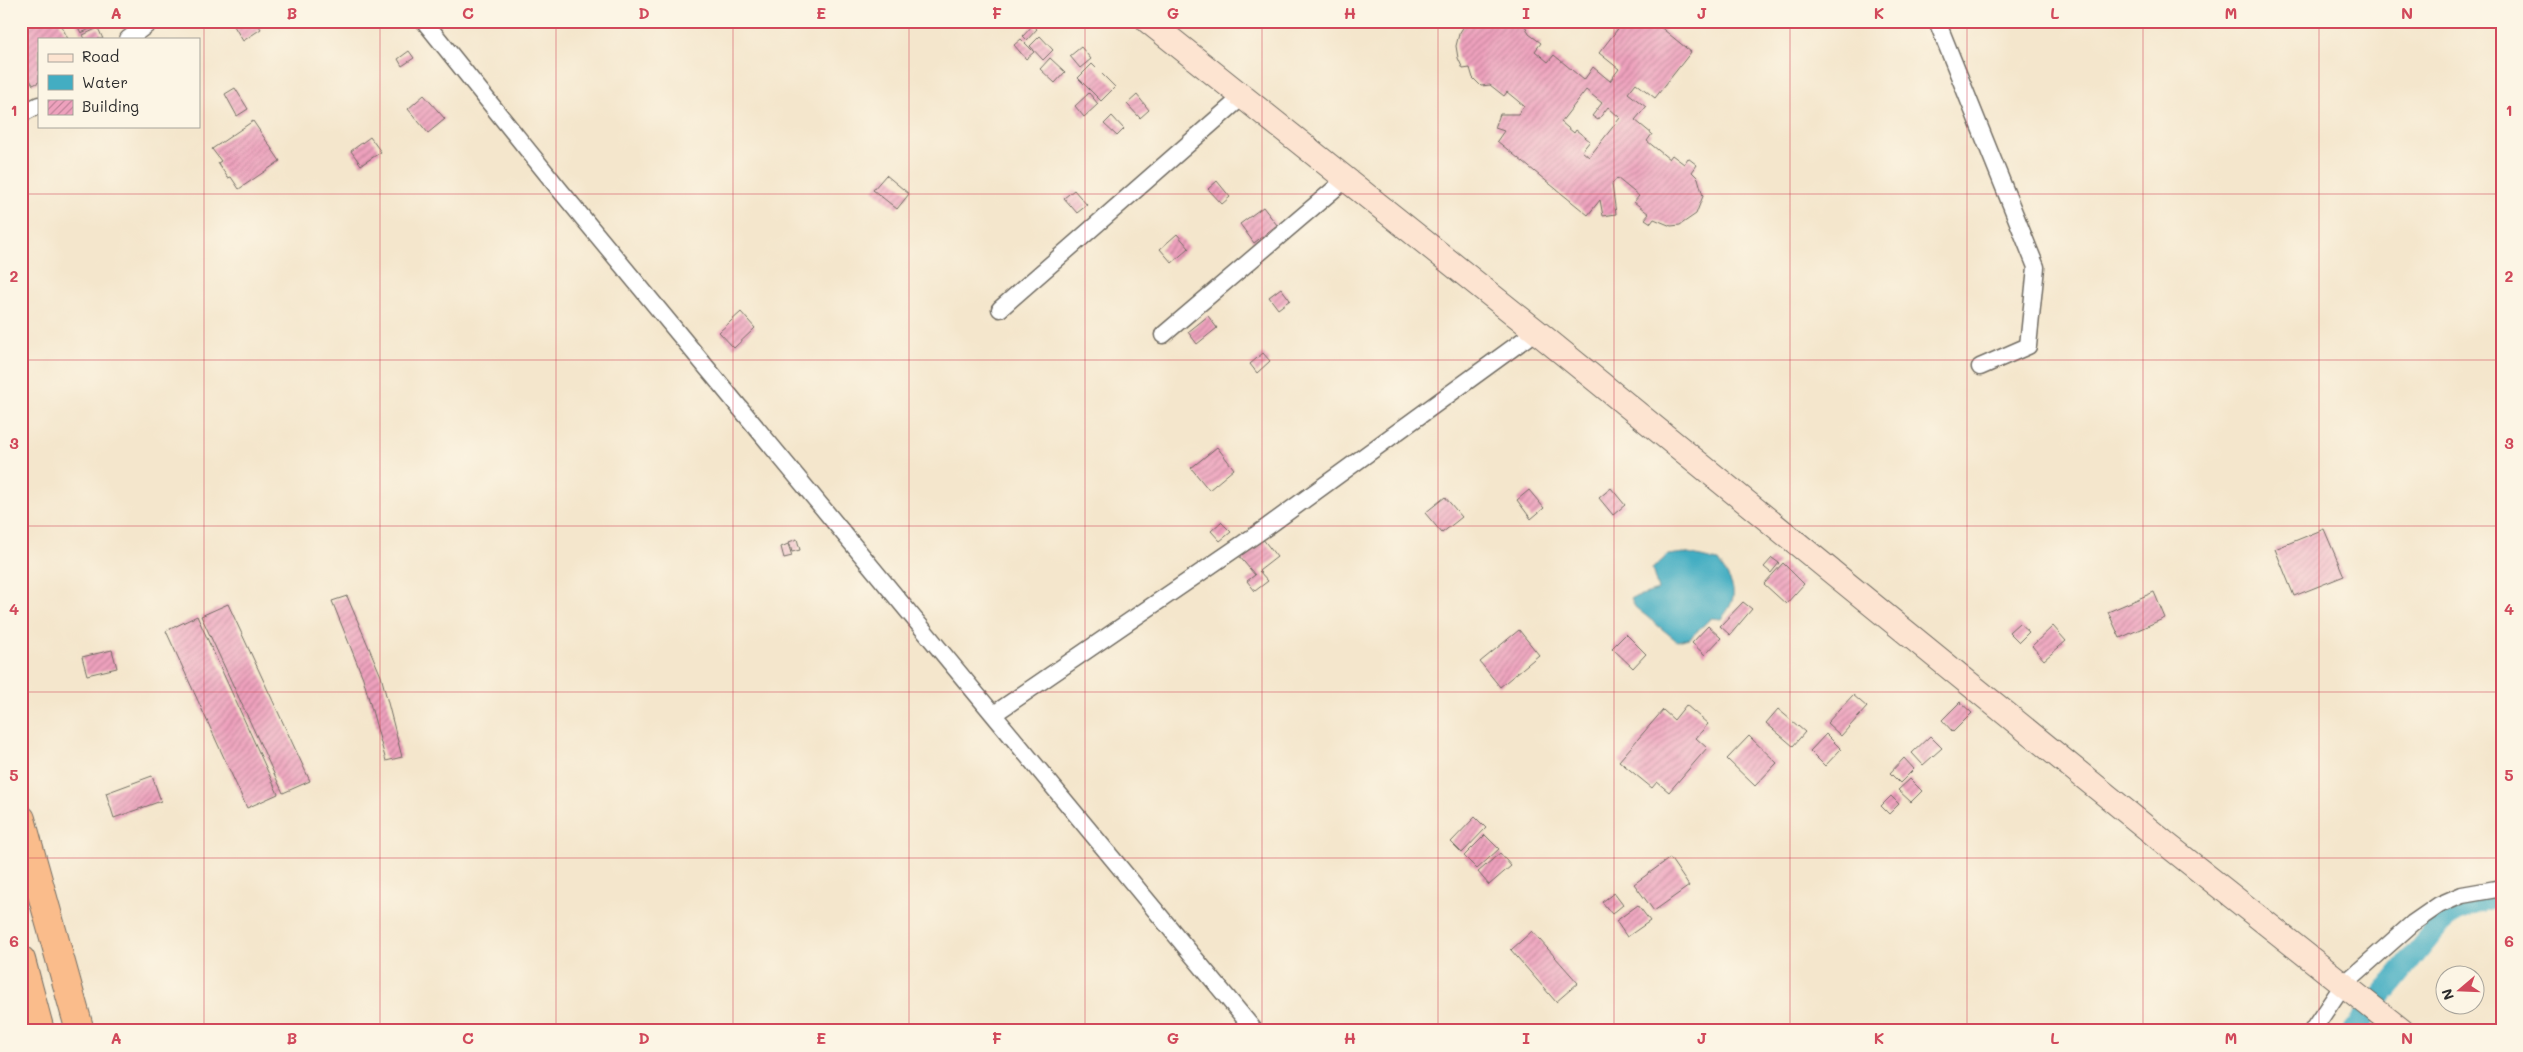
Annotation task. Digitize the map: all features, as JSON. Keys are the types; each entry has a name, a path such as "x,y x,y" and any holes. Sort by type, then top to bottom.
{"highway":[{"path":"21,818 80,1031"},
{"path":"21,960 40,1031"}],"street":[{"path":"129,38 152,21"},
{"path":"424,21 558,189 1255,1031"},
{"path":"1148,21 1536,331 2402,1031"},
{"path":"1937,21 2036,267 2028,346 1980,367"},
{"path":"1000,309 1243,96"},
{"path":"21,114 38,106"},
{"path":"1163,335 1345,180"},
{"path":"994,714 1268,527 1536,331"},
{"path":"2312,1031 2413,924 2439,905 2462,895 2502,888"}],"water":[{"path":"1684,553 1718,561 1731,584 1733,596 1727,611 1721,619 1711,618 1690,638 1677,641 1635,607 1631,598 1658,590 1652,569 1668,555"}],"building":[{"path":"21,21 59,21 68,38 38,38 38,82 33,85 27,74 21,77"},
{"path":"75,21 95,21 97,26 81,33"},
{"path":"231,21 256,21 261,29 243,41"},
{"path":"1467,21 1523,21 1529,34 1541,43 1535,51 1548,62 1554,55 1584,80 1593,67 1610,81 1619,69 1599,53 1624,21 1653,21 1691,52 1655,98 1636,83 1628,93 1646,107 1635,120 1652,134 1647,141 1669,159 1672,155 1684,164 1688,158 1697,165 1692,172 1698,178 1703,196 1696,214 1680,225 1671,226 1654,219 1651,223 1645,219 1649,214 1634,202 1639,196 1617,178 1612,184 1616,214 1603,216 1600,200 1588,215 1497,141 1504,131 1495,128 1500,114 1518,114 1524,106 1507,92 1504,96 1490,85 1481,86 1473,78 1470,68 1463,69 1458,58 1456,46 1459,34","holes":["1586,90 1602,103 1592,116 1598,120 1608,107 1620,118 1589,157 1582,151 1590,141 1576,130 1574,133 1561,122"]},
{"path":"1033,25 1037,29 1027,40 1023,36"},
{"path":"98,28 103,38 84,38 83,35"},
{"path":"1040,36 1053,50 1043,60 1030,46"},
{"path":"1021,39 1034,52 1026,59 1014,45"},
{"path":"1081,47 1091,59 1080,68 1070,56"},
{"path":"409,51 414,58 402,66 398,59"},
{"path":"1050,58 1065,72 1055,83 1040,69"},
{"path":"1092,64 1115,87 1101,101 1078,78"},
{"path":"235,88 248,109 237,116 225,94"},
{"path":"1089,93 1098,104 1084,117 1075,106"},
{"path":"424,95 445,119 428,133 408,109"},
{"path":"1137,95 1149,110 1140,118 1127,104"},
{"path":"1112,116 1124,129 1117,136 1104,124"},
{"path":"253,121 280,161 239,189 231,177 228,178 218,163 221,161 212,149"},
{"path":"370,137 381,152 361,165 351,151"},
{"path":"886,175 909,194 897,209 873,190"},
{"path":"1217,181 1230,197 1222,204 1208,189"},
{"path":"1074,190 1087,205 1077,213 1064,198"},
{"path":"1263,207 1277,225 1254,243 1240,224"},
{"path":"1177,234 1189,248 1172,263 1160,249"},
{"path":"1281,288 1290,300 1278,309 1269,297"},
{"path":"741,312 755,328 734,348 719,332"},
{"path":"1208,316 1217,328 1197,344 1188,332"},
{"path":"1263,353 1270,361 1257,373 1250,364"},
{"path":"1217,447 1234,469 1209,490 1191,468"},
{"path":"1611,488 1625,505 1613,515 1599,498"},
{"path":"1529,490 1544,508 1531,519 1517,500"},
{"path":"1445,497 1462,517 1442,533 1425,513"},
{"path":"1221,522 1231,532 1220,541 1211,531"},
{"path":"2324,529 2344,576 2294,596 2275,549"},
{"path":"1262,538 1277,557 1259,571 1268,581 1255,591 1247,581 1255,575 1239,556"},
{"path":"797,539 800,550 792,552 789,542"},
{"path":"788,544 792,556 784,558 781,547"},
{"path":"1772,558 1779,563 1771,573 1764,567"},
{"path":"1783,563 1804,584 1786,604 1764,584"},
{"path":"2154,592 2165,618 2120,638 2108,612"},
{"path":"347,596 381,676 402,757 386,761 363,678 332,601"},
{"path":"1743,602 1752,609 1730,635 1720,626"},
{"path":"228,604 310,781 283,793 201,616"},
{"path":"197,616 278,794 247,808 166,631"},
{"path":"2019,623 2029,632 2019,642 2009,632"},
{"path":"1708,626 1721,638 1705,655 1692,643"},
{"path":"2053,626 2066,641 2044,660 2032,646"},
{"path":"1519,630 1539,655 1500,687 1480,662"},
{"path":"1626,634 1646,654 1633,668 1612,648"},
{"path":"112,650 117,668 87,675 82,657"},
{"path":"1853,695 1867,707 1841,736 1827,723"},
{"path":"1960,702 1972,713 1953,732 1942,720"},
{"path":"1686,705 1708,724 1696,738 1707,748 1669,792 1657,782 1652,788 1619,761 1663,710 1674,720"},
{"path":"1778,709 1805,732 1793,746 1766,723"},
{"path":"1826,734 1841,749 1825,766 1810,751"},
{"path":"1749,736 1777,763 1755,786 1727,759"},
{"path":"1930,736 1942,748 1923,765 1912,753"},
{"path":"1904,758 1914,769 1900,783 1890,773"},
{"path":"152,776 161,801 114,818 106,793"},
{"path":"1910,779 1922,791 1911,802 1898,790"},
{"path":"1891,796 1899,804 1889,814 1881,806"},
{"path":"1475,817 1486,828 1462,853 1451,842"},
{"path":"1485,835 1499,849 1477,869 1464,856"},
{"path":"1500,853 1511,866 1489,885 1478,872"},
{"path":"1670,858 1689,886 1654,911 1634,884"},
{"path":"1614,893 1623,905 1612,914 1602,902"},
{"path":"1638,905 1650,921 1627,937 1616,921"},
{"path":"1532,931 1578,983 1556,1002 1511,950"}],"waterway":[{"path":"2353,1031 2438,926 2455,911 2502,895"}]}
